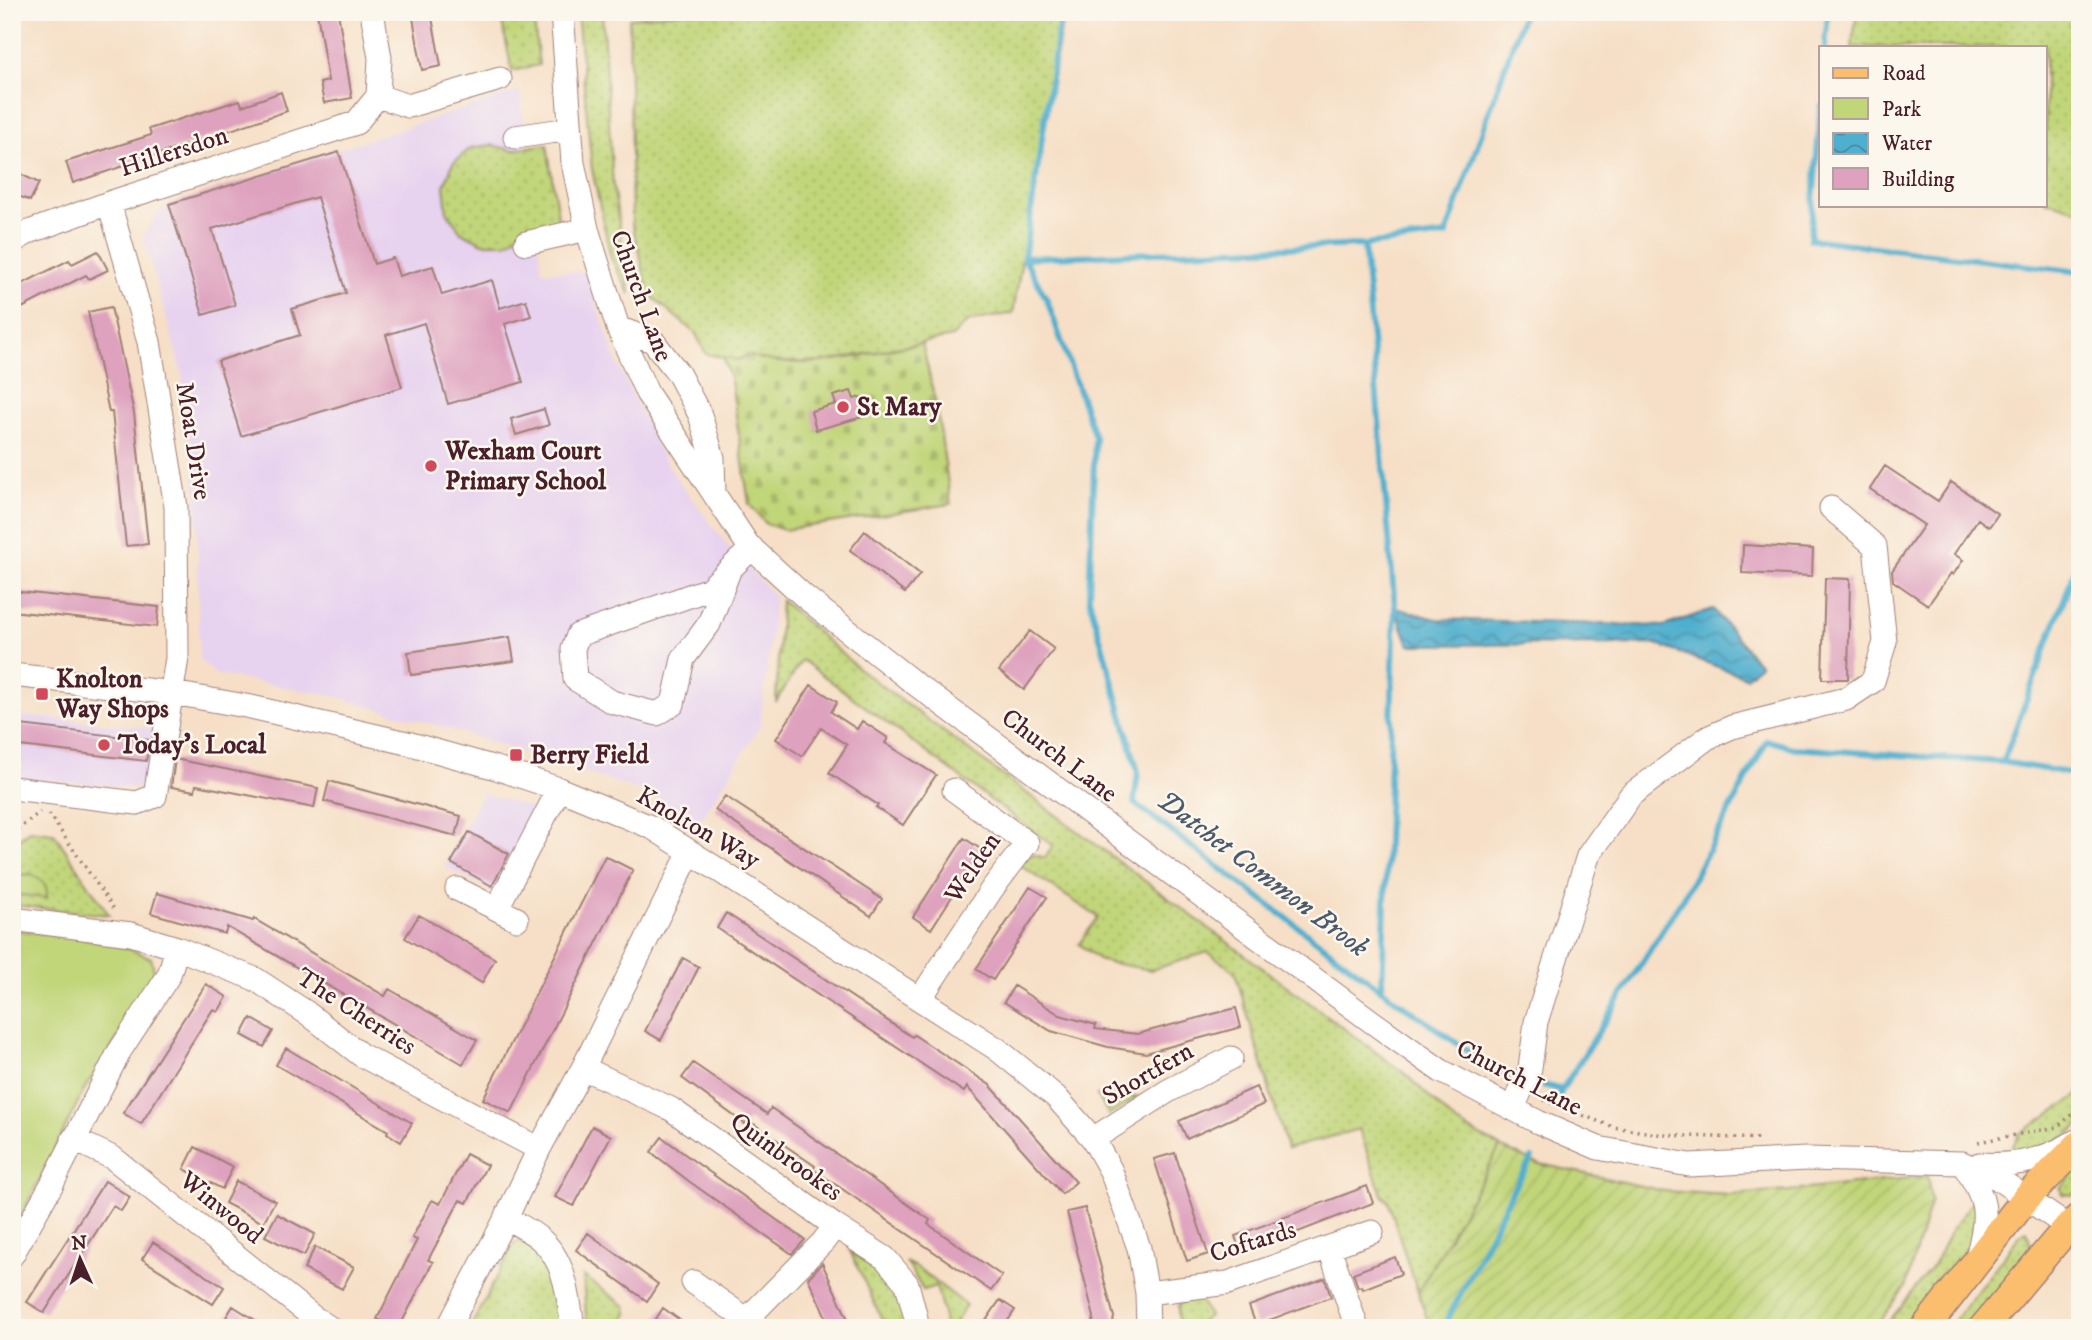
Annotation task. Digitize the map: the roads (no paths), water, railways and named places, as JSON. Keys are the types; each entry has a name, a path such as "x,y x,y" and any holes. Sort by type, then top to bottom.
{"main road":[{"path":"1925,1328 2027,1197 2080,1141"},
{"path":"1983,1328 2074,1222"}],"street":[{"path":"372,12 380,58 378,96 408,106 500,79"},
{"name":"Church Lane","path":"562,12 573,163 587,229 618,328 648,393 714,495 752,548 805,597 914,683 1141,853 1441,1071 1598,1148 1689,1166 1807,1159 2009,1166 2035,1160 2080,1141"},
{"name":"Hillersdon","path":"12,242 29,232 109,203 356,123 378,96"},
{"path":"515,137 570,129"},
{"name":"Moat Drive","path":"12,788 137,803 155,796 173,693 177,657 176,507 149,342 109,203"},
{"path":"526,243 587,229"},
{"path":"618,328 653,341 678,373 700,415 713,457 714,495"},
{"path":"1516,1110 1530,1068 1536,1022 1588,856 1631,795 1707,738 1732,727 1846,699 1873,681 1885,642 1875,546 1831,508"},
{"path":"729,571 709,625 683,659 673,704 657,714 612,702 575,679 573,649 578,635 709,589 752,548"},
{"name":"Knolton Way","path":"12,675 173,693 251,707 411,744 559,789 653,828 997,1049 1056,1097 1093,1139 1111,1171 1139,1248 1147,1293 1148,1328"},
{"path":"457,889 507,913 559,789"},
{"name":"Welden","path":"920,999 992,889 1027,843 954,790"},
{"path":"447,1328 583,1068 691,852"},
{"name":"The Cherries","path":"12,919 131,934 177,948 255,979 307,1013 361,1055 539,1149"},
{"path":"12,1255 52,1184 118,1052 169,975 177,948"},
{"name":"Shortfern","path":"1093,1139 1168,1091 1231,1058"},
{"name":"Quinbrookes","path":"583,1068 671,1109 835,1226 885,1258 907,1284 916,1318 915,1328"},
{"name":"Winwood","path":"73,1139 113,1158 330,1328"},
{"path":"1962,1163 1978,1186 1984,1207 1984,1228 1975,1264"},
{"name":"Church Lane","path":"1962,1163 1997,1178 2074,1222"},
{"path":"506,1218 539,1238 552,1253 566,1282 573,1328"},
{"path":"693,1282 753,1323 835,1226"},
{"name":"Coftards","path":"1147,1293 1228,1283 1372,1232"},
{"path":"1329,1247 1357,1328"}],"water":[{"path":"1395,608 1437,619 1664,626 1713,609 1760,665 1746,677 1655,644 1409,645"}],"waterway":[{"path":"1024,258 1061,12"},
{"path":"1382,990 1395,608 1364,245 1446,235 1524,12"},
{"path":"1825,46 1828,12"},
{"path":"1819,131 1810,239 2080,272"},
{"path":"1024,258 1364,245"},
{"name":"Datchet Common Brook","path":"1024,258 1047,300 1095,437 1089,598 1138,772 1134,803 1382,990 1499,1073 1509,1075"},
{"path":"1562,1090 1684,896 1767,740 1793,748 2003,762 2080,557"},
{"path":"2003,762 2080,775"},
{"path":"1540,1084 1562,1090 1560,1095"},
{"path":"1443,1328 1532,1158"}],"place":[{"name":"St Mary","path":"843,407"},
{"name":"Wexham Court Primary School","path":"431,466"},
{"name":"Knolton Way Shops","path":"42,694"},
{"name":"Today's Local","path":"104,745"},
{"name":"Berry Field","path":"516,755"}]}
